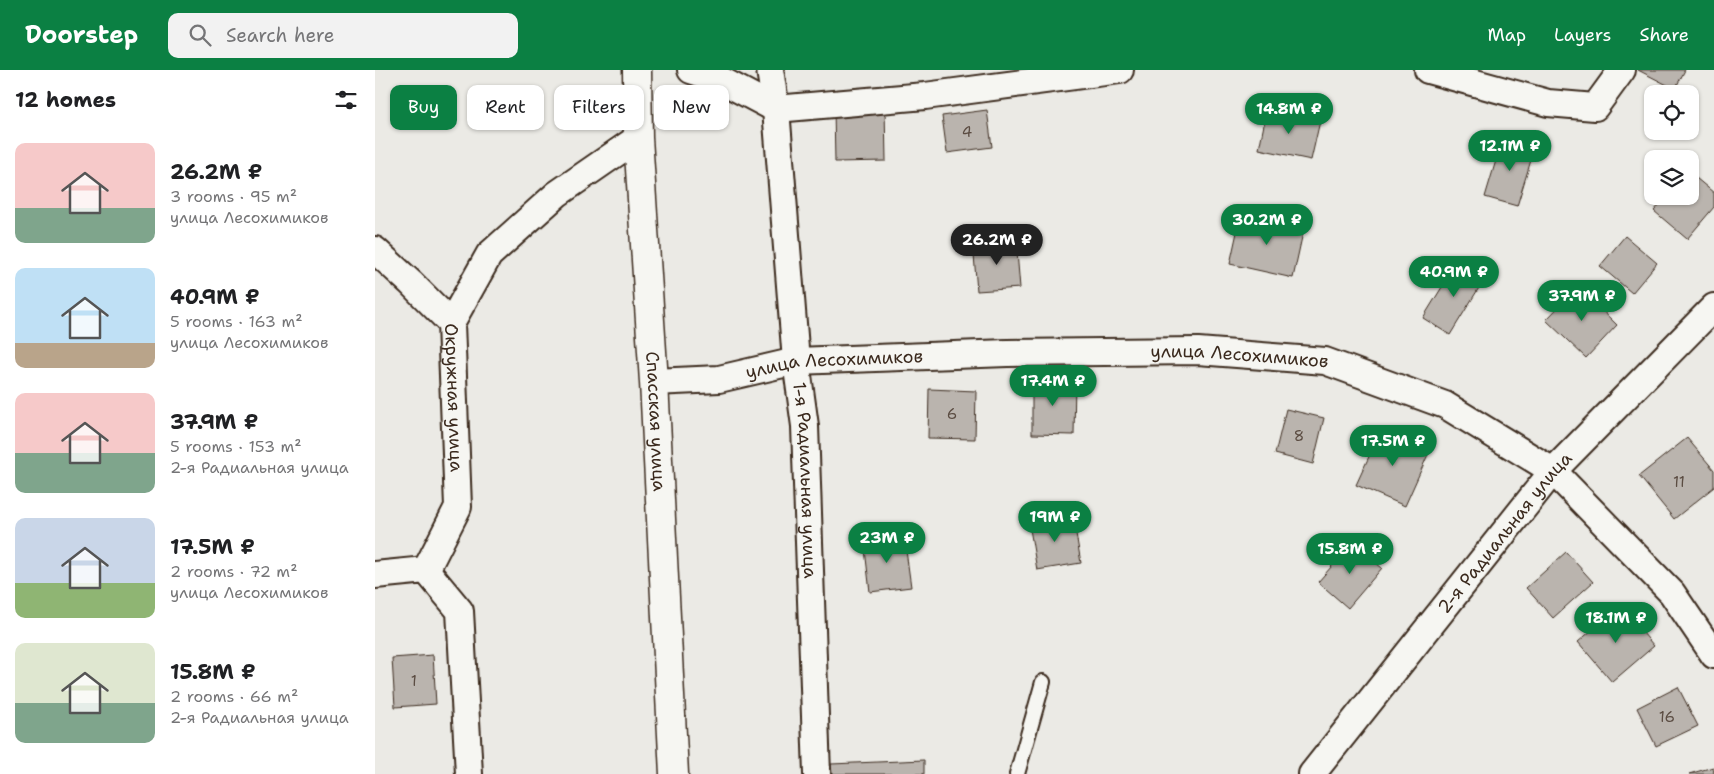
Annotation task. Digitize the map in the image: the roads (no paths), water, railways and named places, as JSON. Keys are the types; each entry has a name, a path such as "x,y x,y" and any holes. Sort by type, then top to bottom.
{"street":[{"name":"Спасская улица","path":"637,70 638,138 654,382 674,774"},
{"path":"691,70 719,79 776,109 925,96 1120,70"},
{"name":"1-я Радиальная улица","path":"770,70 776,109 796,361 805,426 817,774"},
{"path":"1428,70 1548,103 1595,107 1622,70"},
{"path":"451,323 489,255 557,194 638,138"},
{"name":"Окружная улица","path":"375,250 451,323 458,507 426,570"},
{"name":"2-я Радиальная улица","path":"1312,774 1553,471 1714,307"},
{"name":"улица Лесохимиков","path":"654,382 719,379 796,361 1007,353 1198,351 1325,361 1445,405 1553,471 1672,594 1714,655"},
{"path":"375,575 426,570 460,611 469,774"}],"lane":[{"path":"1017,774 1043,682"}]}
